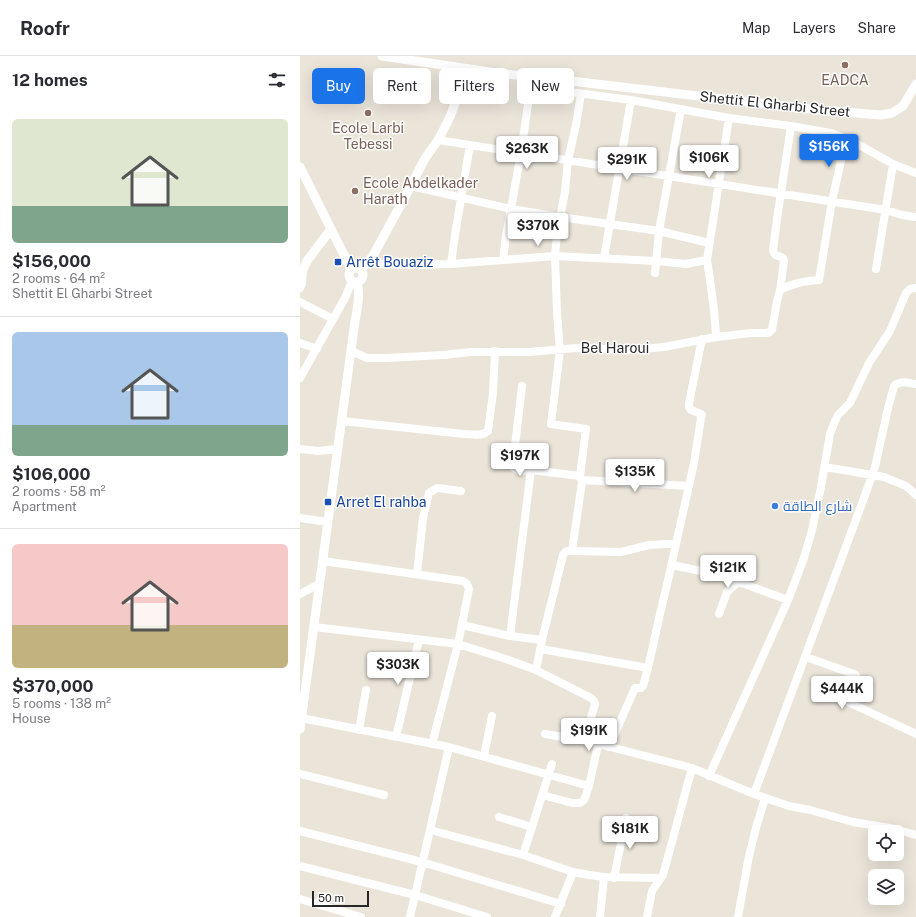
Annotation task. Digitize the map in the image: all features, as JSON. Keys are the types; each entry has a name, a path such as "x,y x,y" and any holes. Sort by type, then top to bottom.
{"street":[{"name":"Shettit El Gharbi Street","path":"382,56 464,68"},
{"name":"Shettit El Gharbi Street","path":"574,81 818,110 881,115 892,113 903,106 916,84"},
{"path":"574,93 631,100 729,118 831,133 852,141 893,164 916,173"},
{"path":"572,551 582,482 581,478 586,429 551,424 560,350 555,256 557,234 565,192 568,160 581,94"},
{"path":"604,258 631,100"},
{"path":"300,730 301,712 359,295 355,282 349,277 349,275 368,262 424,160 438,140 452,112 454,104"},
{"path":"503,260 529,104"},
{"path":"655,273 659,231 681,109"},
{"path":"716,337 707,260 729,118"},
{"path":"780,290 784,261 783,258 773,254 773,250 780,193 791,126"},
{"path":"780,290 799,282 819,280 832,201 846,139"},
{"path":"438,140 832,201 886,210 902,215 916,217"},
{"path":"451,264 454,235 470,145"},
{"path":"876,269 893,164"},
{"path":"300,378 345,298 355,282 361,280 363,277 363,272 356,269 331,229 301,169"},
{"path":"411,186 511,209 659,231 709,243"},
{"path":"300,288 302,284 301,271 331,229"},
{"path":"368,262 398,265 451,264 555,256 686,264 707,260"},
{"path":"709,776 788,600 804,558 812,530 830,434 838,415 850,403 869,364 890,331 906,293 910,289 916,288"},
{"name":"Bel Haroui","path":"351,351 367,358 387,358 470,352 530,352 576,348 632,350 664,347 716,337 770,332 773,326 780,290"},
{"path":"300,302 333,319"},
{"path":"609,747 635,688 642,688 670,576 702,415 691,410 690,403 702,339"},
{"path":"300,343 317,349"},
{"path":"342,421 464,434 486,434 488,431 493,394 494,351"},
{"path":"754,794 875,466 894,386 900,382 916,384"},
{"path":"522,386 514,463 514,468 519,471 531,470 581,478 689,486"},
{"path":"300,449 318,451 338,450"},
{"path":"825,466 871,476 884,477 906,486 916,495"},
{"path":"510,636 531,470"},
{"path":"417,574 423,518 429,493 437,488 461,491"},
{"path":"300,518 328,522"},
{"path":"536,670 563,555 567,550 622,552 649,546 676,544"},
{"path":"323,561 463,581 467,584 469,589 458,644 432,744"},
{"path":"672,565 720,575 788,600"},
{"path":"719,614 727,592 738,582"},
{"path":"300,594 320,584"},
{"path":"462,625 510,636 542,640"},
{"path":"314,627 458,644 536,670 594,700 595,704 586,735 586,741"},
{"path":"396,737 419,640"},
{"path":"541,649 648,668"},
{"path":"806,656 856,675 846,700 848,702 916,734"},
{"path":"358,730 366,690"},
{"path":"301,712 358,730 449,747 589,786"},
{"path":"484,756 492,716"},
{"path":"545,734 586,741 692,768 754,794 789,806 810,810 853,822 890,828 916,835"},
{"path":"542,795 576,803 583,801 589,786 598,745"},
{"path":"410,917 449,747"},
{"path":"523,855 552,764"},
{"path":"647,917 652,891 663,874 692,768"},
{"path":"300,774 384,795"},
{"path":"738,917 749,856 765,798"},
{"path":"499,817 532,827"},
{"path":"614,878 626,818"},
{"path":"430,830 523,855 573,872 604,878 661,878"},
{"path":"300,831 422,862 560,904"},
{"path":"300,866 415,895 487,917"},
{"path":"555,917 573,872"},
{"path":"600,917 604,878"},
{"path":"300,899 361,917"}],"place":[{"name":"EADCA","path":"845,65"},
{"name":"Ecole Larbi Tebessi","path":"368,113"},
{"name":"Ecole Abdelkader Harath","path":"355,191"},
{"name":"Arrêt Bouaziz","path":"338,262"},
{"name":"Arret El rahba","path":"328,502"},
{"name":"شارع الطاقة","path":"775,506"}]}
